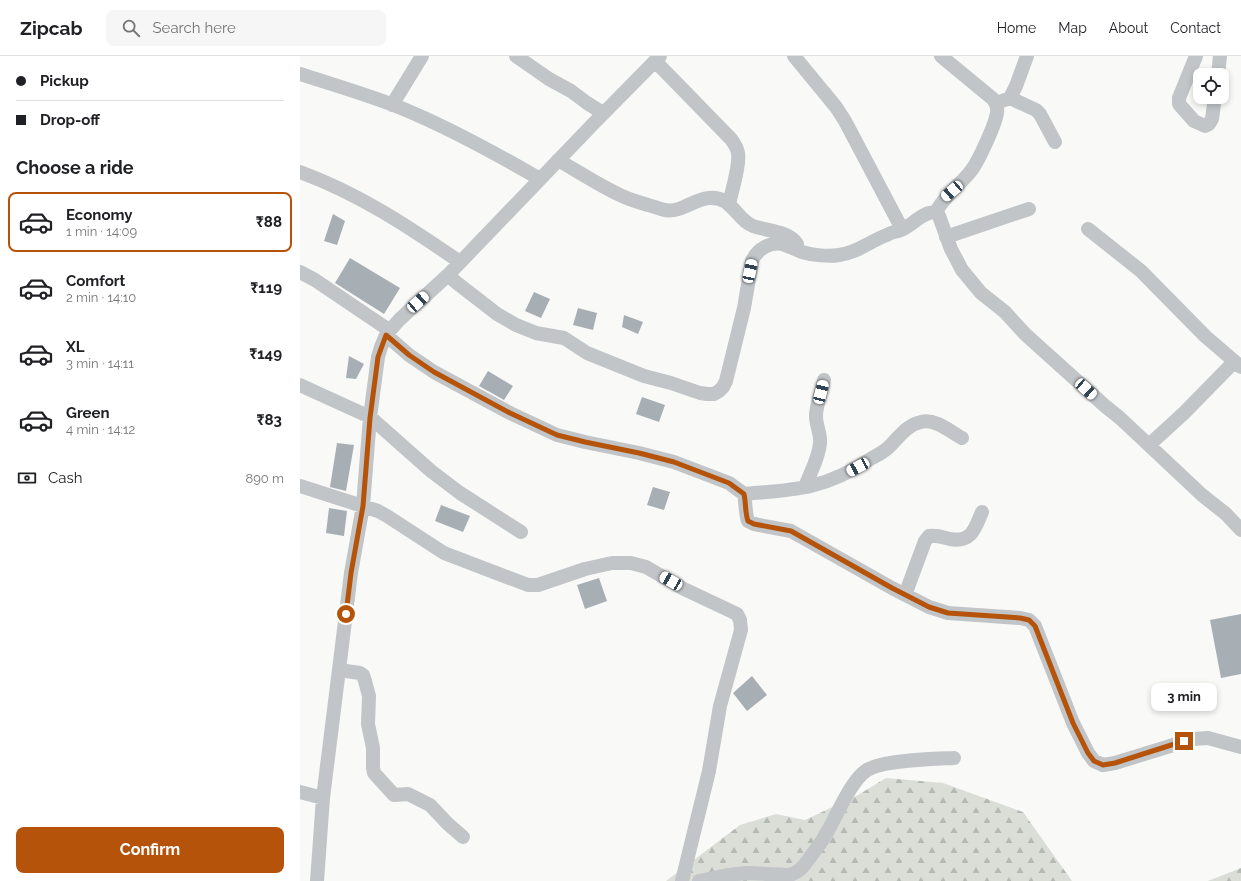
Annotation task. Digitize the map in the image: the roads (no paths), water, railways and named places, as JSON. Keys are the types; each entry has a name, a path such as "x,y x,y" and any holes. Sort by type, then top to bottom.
{"street":[{"path":"392,105 422,56"},
{"path":"516,56 603,113"},
{"path":"794,56 846,121 902,230"},
{"path":"941,56 993,99 1001,102 1010,98 1027,56"},
{"path":"1196,56 1179,98 1179,104 1194,121 1205,126 1209,124 1212,119 1214,104"},
{"path":"1219,68 1220,56"},
{"path":"317,881 323,798 351,573 363,506 370,418 378,357 388,332 398,320 448,275 603,113 658,58 736,146 738,162 729,204"},
{"path":"300,74 392,105 430,121 483,147 540,179"},
{"path":"1010,98 1036,110 1040,114 1055,142"},
{"path":"936,212 944,198 960,184 978,161 995,121 997,112 996,104 993,99"},
{"path":"558,160 620,195 666,210 675,210 708,198 718,199 729,204 748,223 793,238 803,253"},
{"path":"300,172 327,182 371,205 411,228 460,262"},
{"path":"946,237 1029,209"},
{"path":"448,275 497,314 516,325 536,333 564,338 586,352 644,376 700,393 714,394 723,387 729,372 747,294 752,261 755,254 768,245 774,244 784,244 803,253 837,255 848,253 870,244 886,235 902,230 924,214 936,212"},
{"path":"936,212 962,270 981,293 1005,312 1030,339 1120,418 1202,495 1226,514 1241,530"},
{"path":"1088,229 1141,271 1205,336 1238,364 1149,445"},
{"path":"300,272 315,280 388,332 409,355 441,376 510,413 557,435 674,462 729,483 744,494 805,487 841,476 889,447 903,432 912,425 922,421 931,421 962,438"},
{"path":"805,487 820,445 820,432 816,414 824,380"},
{"path":"300,385 370,418 431,471 460,493 521,532"},
{"path":"300,486 378,511 444,553 528,585 538,585 585,569 612,563 631,563 646,567 684,589 737,614 740,620 741,630 720,706 710,771 682,881"},
{"path":"744,494 746,516 748,521 754,524 791,531 929,607 948,613 1020,618 1029,620 1035,626 1073,723 1088,753 1094,761 1103,765 1115,763 1193,739 1208,738 1241,747"},
{"path":"905,595 925,541 929,536 936,535 958,540 968,537 973,534 982,512"},
{"path":"339,670 360,673 363,675 369,696 368,724 373,748 373,768 376,776 394,795 408,794 430,805 463,837"},
{"path":"699,881 728,875 748,873 795,874 804,865 825,837 849,792 858,778 867,770 880,764 954,758"},
{"path":"300,792 323,798"}]}
